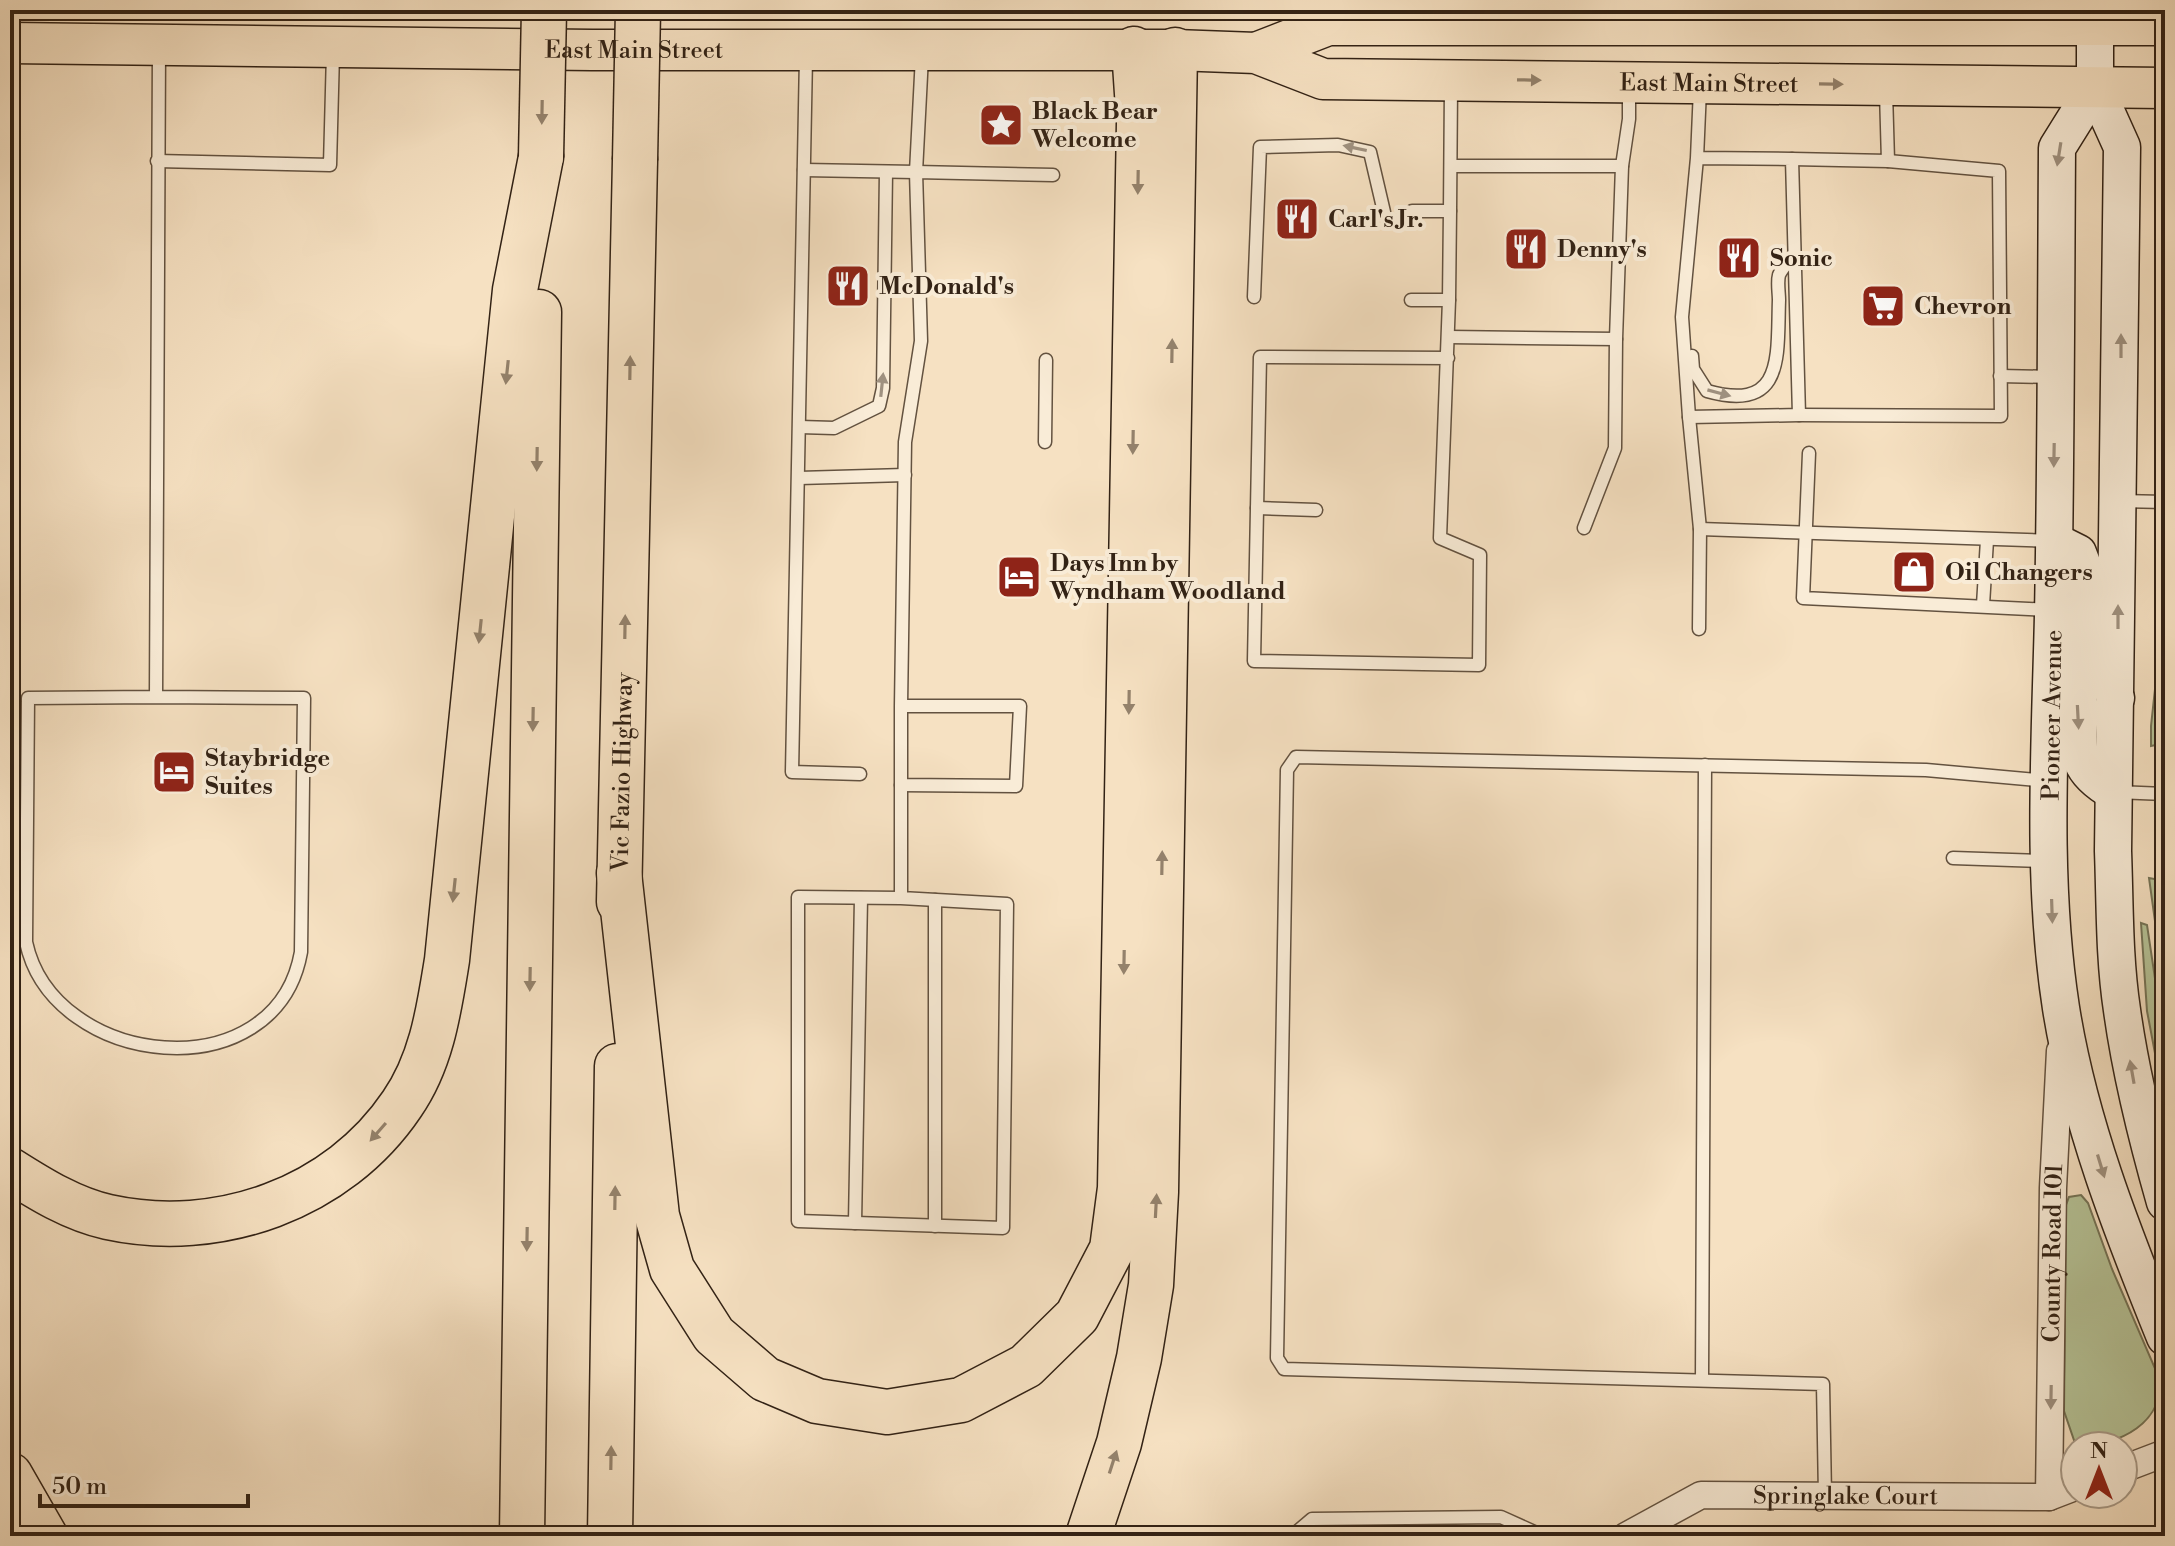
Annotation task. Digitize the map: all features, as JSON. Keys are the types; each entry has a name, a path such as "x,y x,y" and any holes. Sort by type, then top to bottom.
{"highway":[{"path":"522,1536 544,10"},
{"name":"Vic Fazio Highway","path":"610,1536 619,873 638,10"},
{"path":"619,873 657,1216 672,1269 714,1335 765,1379 817,1401 887,1412 961,1400 1026,1366 1077,1316 1112,1249 1120,1188 1139,123 1154,49"},
{"path":"1088,1536 1119,1443 1139,1358 1152,1270 1154,49"},
{"path":"10,1170 53,1197 107,1217 183,1226 248,1215 296,1196 361,1151 402,1104 421,1069 436,1023 447,960 515,290 541,157"},
{"path":"10,1475 45,1536"}],"main road":[{"path":"1451,79 1482,46 1553,46 1620,24"},
{"name":"East Main Street","path":"1256,53 1328,25 2165,25"},
{"path":"2095,26 2095,87 2122,147 2114,792 2121,1007 2133,1078 2165,1202"},
{"name":"East Main Street","path":"10,43 806,50 1154,49 1256,53 1323,79 2165,88"},
{"name":"Pioneer Avenue","path":"2095,87 2057,148 2050,781 2053,940 2062,1011 2089,1128 2121,1230 2165,1337"},
{"path":"2054,541 2078,553 2083,566 2085,636 2096,665 2117,699"},
{"path":"2052,646 2076,680 2080,760 2087,774 2114,792"}],"street":[{"name":"County Road 101","path":"2049,1497 2053,1188 2062,1011"},
{"path":"2139,1463 2165,1453"},
{"name":"Springlake Court","path":"1626,1536 1701,1495 2049,1497 2059,1493"}],"lane":[{"path":"156,697 159,45"},
{"path":"157,161 330,165 333,47"},
{"path":"901,898 905,442 921,341 916,172 922,49"},
{"path":"806,50 792,772 860,774"},
{"path":"1448,358 1260,357 1254,661 1479,665 1480,555 1440,538 1449,337 1451,79"},
{"path":"1584,528 1615,448 1622,166 1629,119 1629,81"},
{"path":"1699,629 1700,529 1682,317 1697,158 1700,82"},
{"path":"1886,84 1888,161"},
{"path":"1254,297 1260,147 1338,145 1370,152 1384,212"},
{"path":"1689,417 2001,416 1999,171 1888,161 1697,158"},
{"path":"1792,159 1799,415"},
{"path":"1451,166 1622,166"},
{"path":"804,170 1053,175"},
{"path":"800,427 834,428 879,406 883,388 886,172"},
{"path":"10,208 12,596"},
{"path":"1412,211 1450,211"},
{"path":"1687,273 1693,369 1707,391 1725,397 1748,396 1763,390 1777,365 1779,275 1794,255"},
{"path":"1411,300 1449,300"},
{"path":"1449,337 1616,339"},
{"path":"1045,442 1046,360"},
{"path":"2000,376 2056,378"},
{"path":"1809,453 1803,598 2053,610"},
{"path":"799,478 905,475"},
{"path":"2119,501 2165,502"},
{"path":"1257,508 1316,510"},
{"path":"1700,529 2054,541"},
{"path":"1983,605 1987,540"},
{"path":"156,697 304,698 301,952 298,970 281,997 257,1023 224,1043 179,1049 145,1045 97,1031 71,1015 51,996 32,968 26,942 28,698 156,697"},
{"path":"901,706 1020,706 1016,786 901,785"},
{"path":"1825,1496 1823,1384 1284,1369 1277,1358 1287,770 1296,757 1926,770 2050,781"},
{"path":"1702,1379 1705,765"},
{"path":"2114,792 2165,794"},
{"path":"1953,858 2050,861"},
{"path":"798,897 861,898 1007,904 1003,1228 798,1221 798,897"},
{"path":"855,1223 861,898"},
{"path":"935,900 935,1226"},
{"path":"1292,1536 1312,1519 1501,1517 1543,1536"}],"green space":[{"path":"2165,597 2165,743 2151,746 2151,726"},
{"path":"2149,878 2165,881 2165,993"},
{"path":"2141,923 2147,925 2165,1045 2165,1106 2147,1011"},
{"path":"2081,1195 2088,1203 2112,1269 2157,1373 2159,1390 2156,1405 2148,1418 2134,1430 2071,1430 2064,1411 2066,1205 2069,1197"}],"place":[{"name":"Black Bear Welcome","path":"1001,125"},
{"name":"Carl's Jr.","path":"1297,219"},
{"name":"Denny's","path":"1526,249"},
{"name":"Sonic","path":"1739,258"},
{"name":"McDonald's","path":"848,286"},
{"name":"Chevron","path":"1883,306"},
{"name":"Oil Changers","path":"1914,572"},
{"name":"Days Inn by Wyndham Woodland","path":"1019,577"},
{"name":"Staybridge Suites","path":"174,772"}]}
